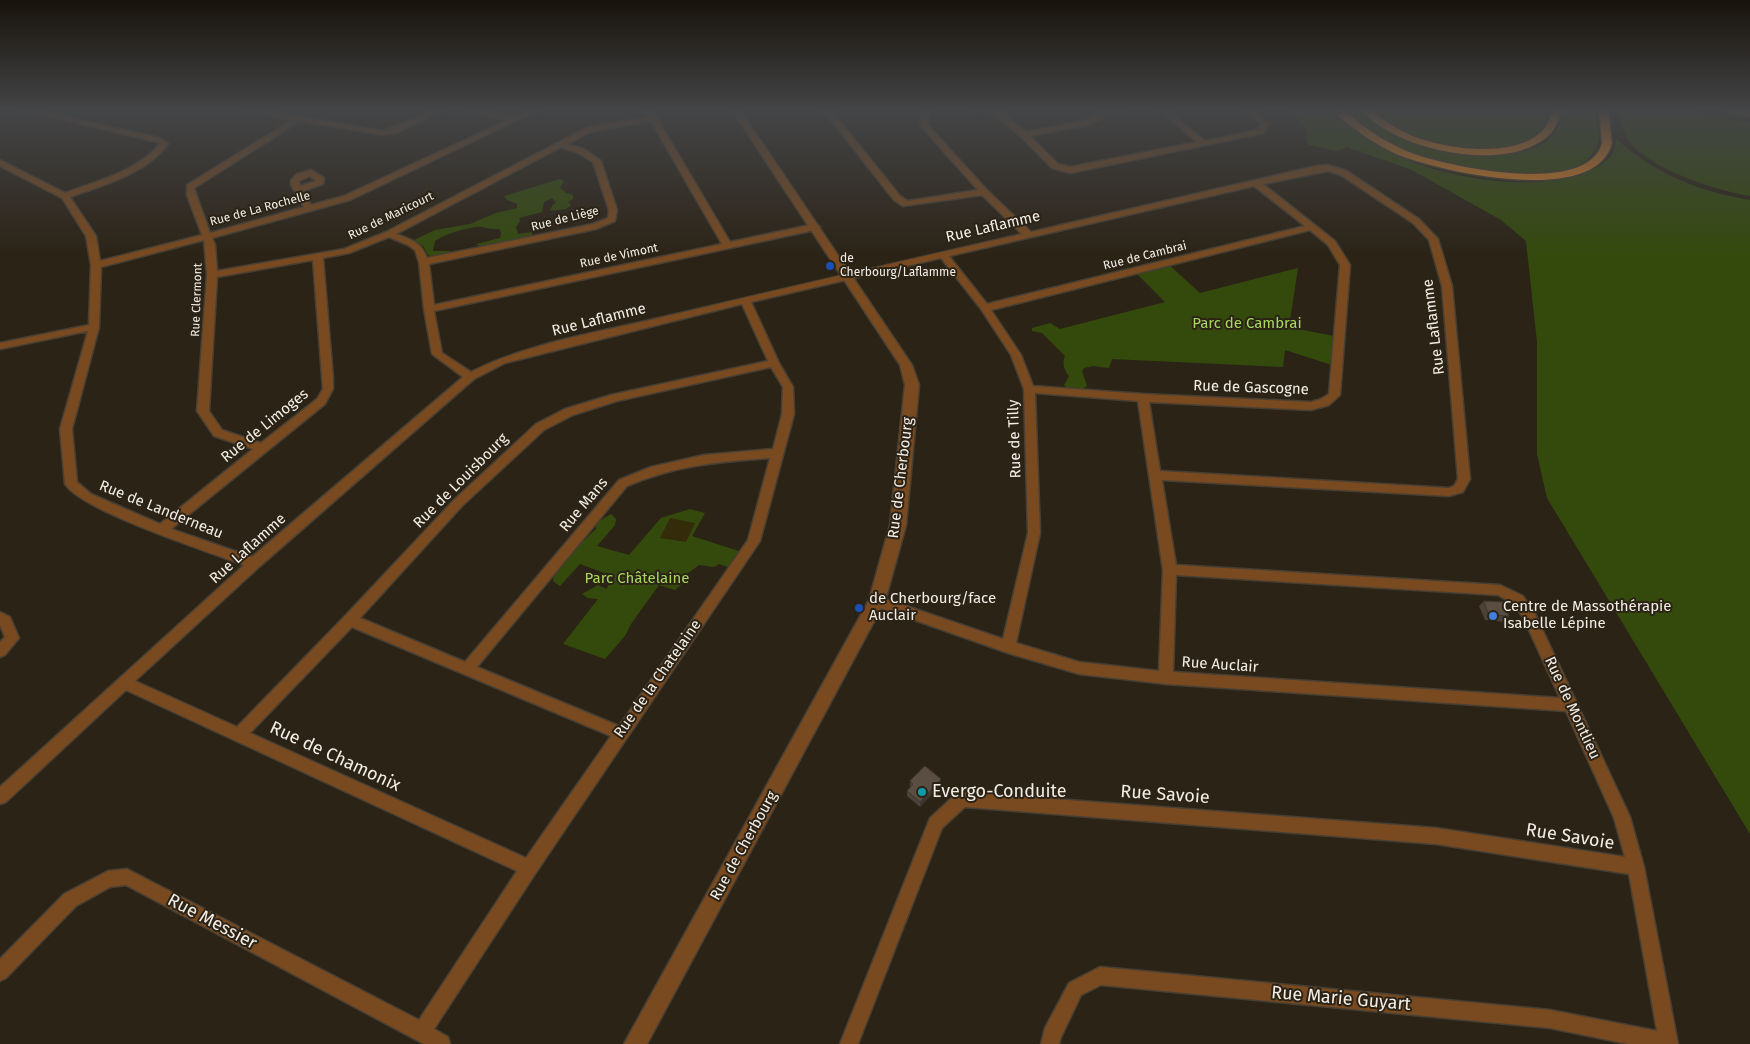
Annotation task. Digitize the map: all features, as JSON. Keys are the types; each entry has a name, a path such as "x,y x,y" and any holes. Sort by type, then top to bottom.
{"highway":[{"path":"1419,159 1470,172 1526,178 1564,174 1585,167 1598,159"}],"street":[{"path":"0,163 65,196 111,178 146,159"},
{"name":"Rue Clermont","path":"235,159 190,187 210,245 212,275 203,411 218,433 262,448"},
{"name":"Rue de La Rochelle","path":"96,265 309,209 364,192 432,159"},
{"name":"Rue de Maricourt","path":"212,275 346,251 389,234 532,159"},
{"name":"Rue de Liège","path":"424,262 596,226 612,219 613,210 597,161 593,159"},
{"path":"678,159 728,246"},
{"name":"Rue de Cherbourg","path":"635,1044 877,601 898,525 912,385 906,365 769,159"},
{"path":"866,159 897,198 906,204 984,192"},
{"path":"954,159 984,192 1028,234"},
{"path":"1048,159 1055,166 1070,170 1126,159"},
{"name":"Rue Laflamme","path":"0,797 254,563 470,376 501,361 745,300 1316,168 1328,168 1344,173 1416,221 1433,239 1447,286 1464,479 1459,490 1449,492 1156,475"},
{"name":"Rue de Gascogne","path":"1029,389 1143,398 1311,406 1326,402 1334,395 1345,265 1332,242 1256,182"},
{"path":"299,189 309,209"},
{"name":"Rue de Landerneau","path":"65,196 91,236 96,265 94,327 66,429 71,484 87,497 161,530 254,563"},
{"name":"Rue de Cambrai","path":"985,308 1312,227"},
{"name":"Rue de Vimont","path":"429,310 815,228"},
{"path":"389,234 411,243 419,249 424,262 429,310 437,354 470,376"},
{"name":"Rue de Tilly","path":"943,254 985,308 1016,355 1029,389 1034,533 1008,647"},
{"name":"Rue de Limoges","path":"161,530 321,401 328,389 318,257"},
{"name":"Rue de la Chatelaine","path":"422,1032 620,733 754,541 788,414 788,387 774,363 745,300"},
{"path":"0,346 94,327"},
{"name":"Rue de Louisbourg","path":"239,735 350,620 458,503 540,427 569,412 615,398 774,363"},
{"path":"1143,398 1170,570 1166,678"},
{"name":"Rue Mans","path":"467,669 623,483 655,470 704,459 778,453"},
{"name":"Rue de Montlieu","path":"1170,570 1500,590 1518,600 1528,614 1622,817 1636,868 1669,1043"},
{"name":"Rue Auclair","path":"877,601 1008,647 1079,668 1166,678 1571,705"},
{"path":"0,618 5,621 12,638 0,651"},
{"path":"350,620 620,733"},
{"name":"Rue de Chamonix","path":"124,683 529,868"},
{"name":"Rue Savoie","path":"849,1044 936,823 962,799 1436,836 1636,868"},
{"name":"Rue Messier","path":"0,972 70,900 108,879 127,877 422,1032 441,1044"},
{"name":"Rue Marie Guyart","path":"1050,1044 1052,1035 1075,989 1100,976 1550,1019 1669,1043"}],"green space":[{"path":"1380,159 1404,159 1437,170 1488,180 1539,182 1563,179 1585,173 1607,159 1642,159 1662,171 1695,186 1712,192 1750,200 1750,834 1547,498 1537,454 1537,342 1526,241 1501,220 1412,170"},
{"path":"1432,159 1587,159 1584,163 1562,171 1533,174 1502,173"},
{"path":"1648,159 1750,159 1750,196 1700,183"},
{"path":"560,179 564,181 560,188 566,193 573,195 573,199 568,202 571,205 566,209 550,211 556,202 552,198 544,202 542,212 519,218 520,221 516,227 518,234 532,232 532,236 482,247 476,244 500,238 501,233 499,229 478,227 459,230 435,241 433,251 450,251 449,254 429,256 423,246 414,240 435,230 470,224 496,213 517,208 517,204 507,200 504,196"},
{"name":"Parc de Cambrai","path":"1167,263 1200,293 1298,268 1290,320 1297,325 1298,329 1339,337 1332,365 1285,350 1283,367 1112,359 1109,368 1093,366 1084,368 1082,371 1087,386 1082,389 1069,389 1064,385 1069,376 1064,366 1065,356 1042,333 1032,331 1032,328 1050,323 1060,329 1165,302 1134,271"},
{"name":"Parc Châtelaine","path":"690,509 705,513 692,536 745,553 734,569 719,564 714,567 699,565 684,576 682,584 675,590 659,585 631,624 625,636 605,659 563,644 598,599 588,598 582,594 598,585 606,589 615,577 580,564 560,586 553,581 554,575 562,567 576,539 583,541 596,529 596,523 611,514 616,519 615,525 597,546 629,555 661,518"}],"sand":[{"path":"670,518 695,523 686,542 660,538"}],"building":[{"path":"1484,601 1503,602 1509,616 1489,615"},
{"name":"Evergo-Conduite","path":"925,766 941,779 920,802 907,791 913,784 910,781"}],"place":[{"name":"de Cherbourg/Laflamme","path":"830,266"},
{"name":"de Cherbourg/face Auclair","path":"859,608"},
{"name":"Centre de Massothérapie Isabelle Lépine","path":"1493,616"},
{"name":"Evergo-Conduite","path":"922,792"}]}
